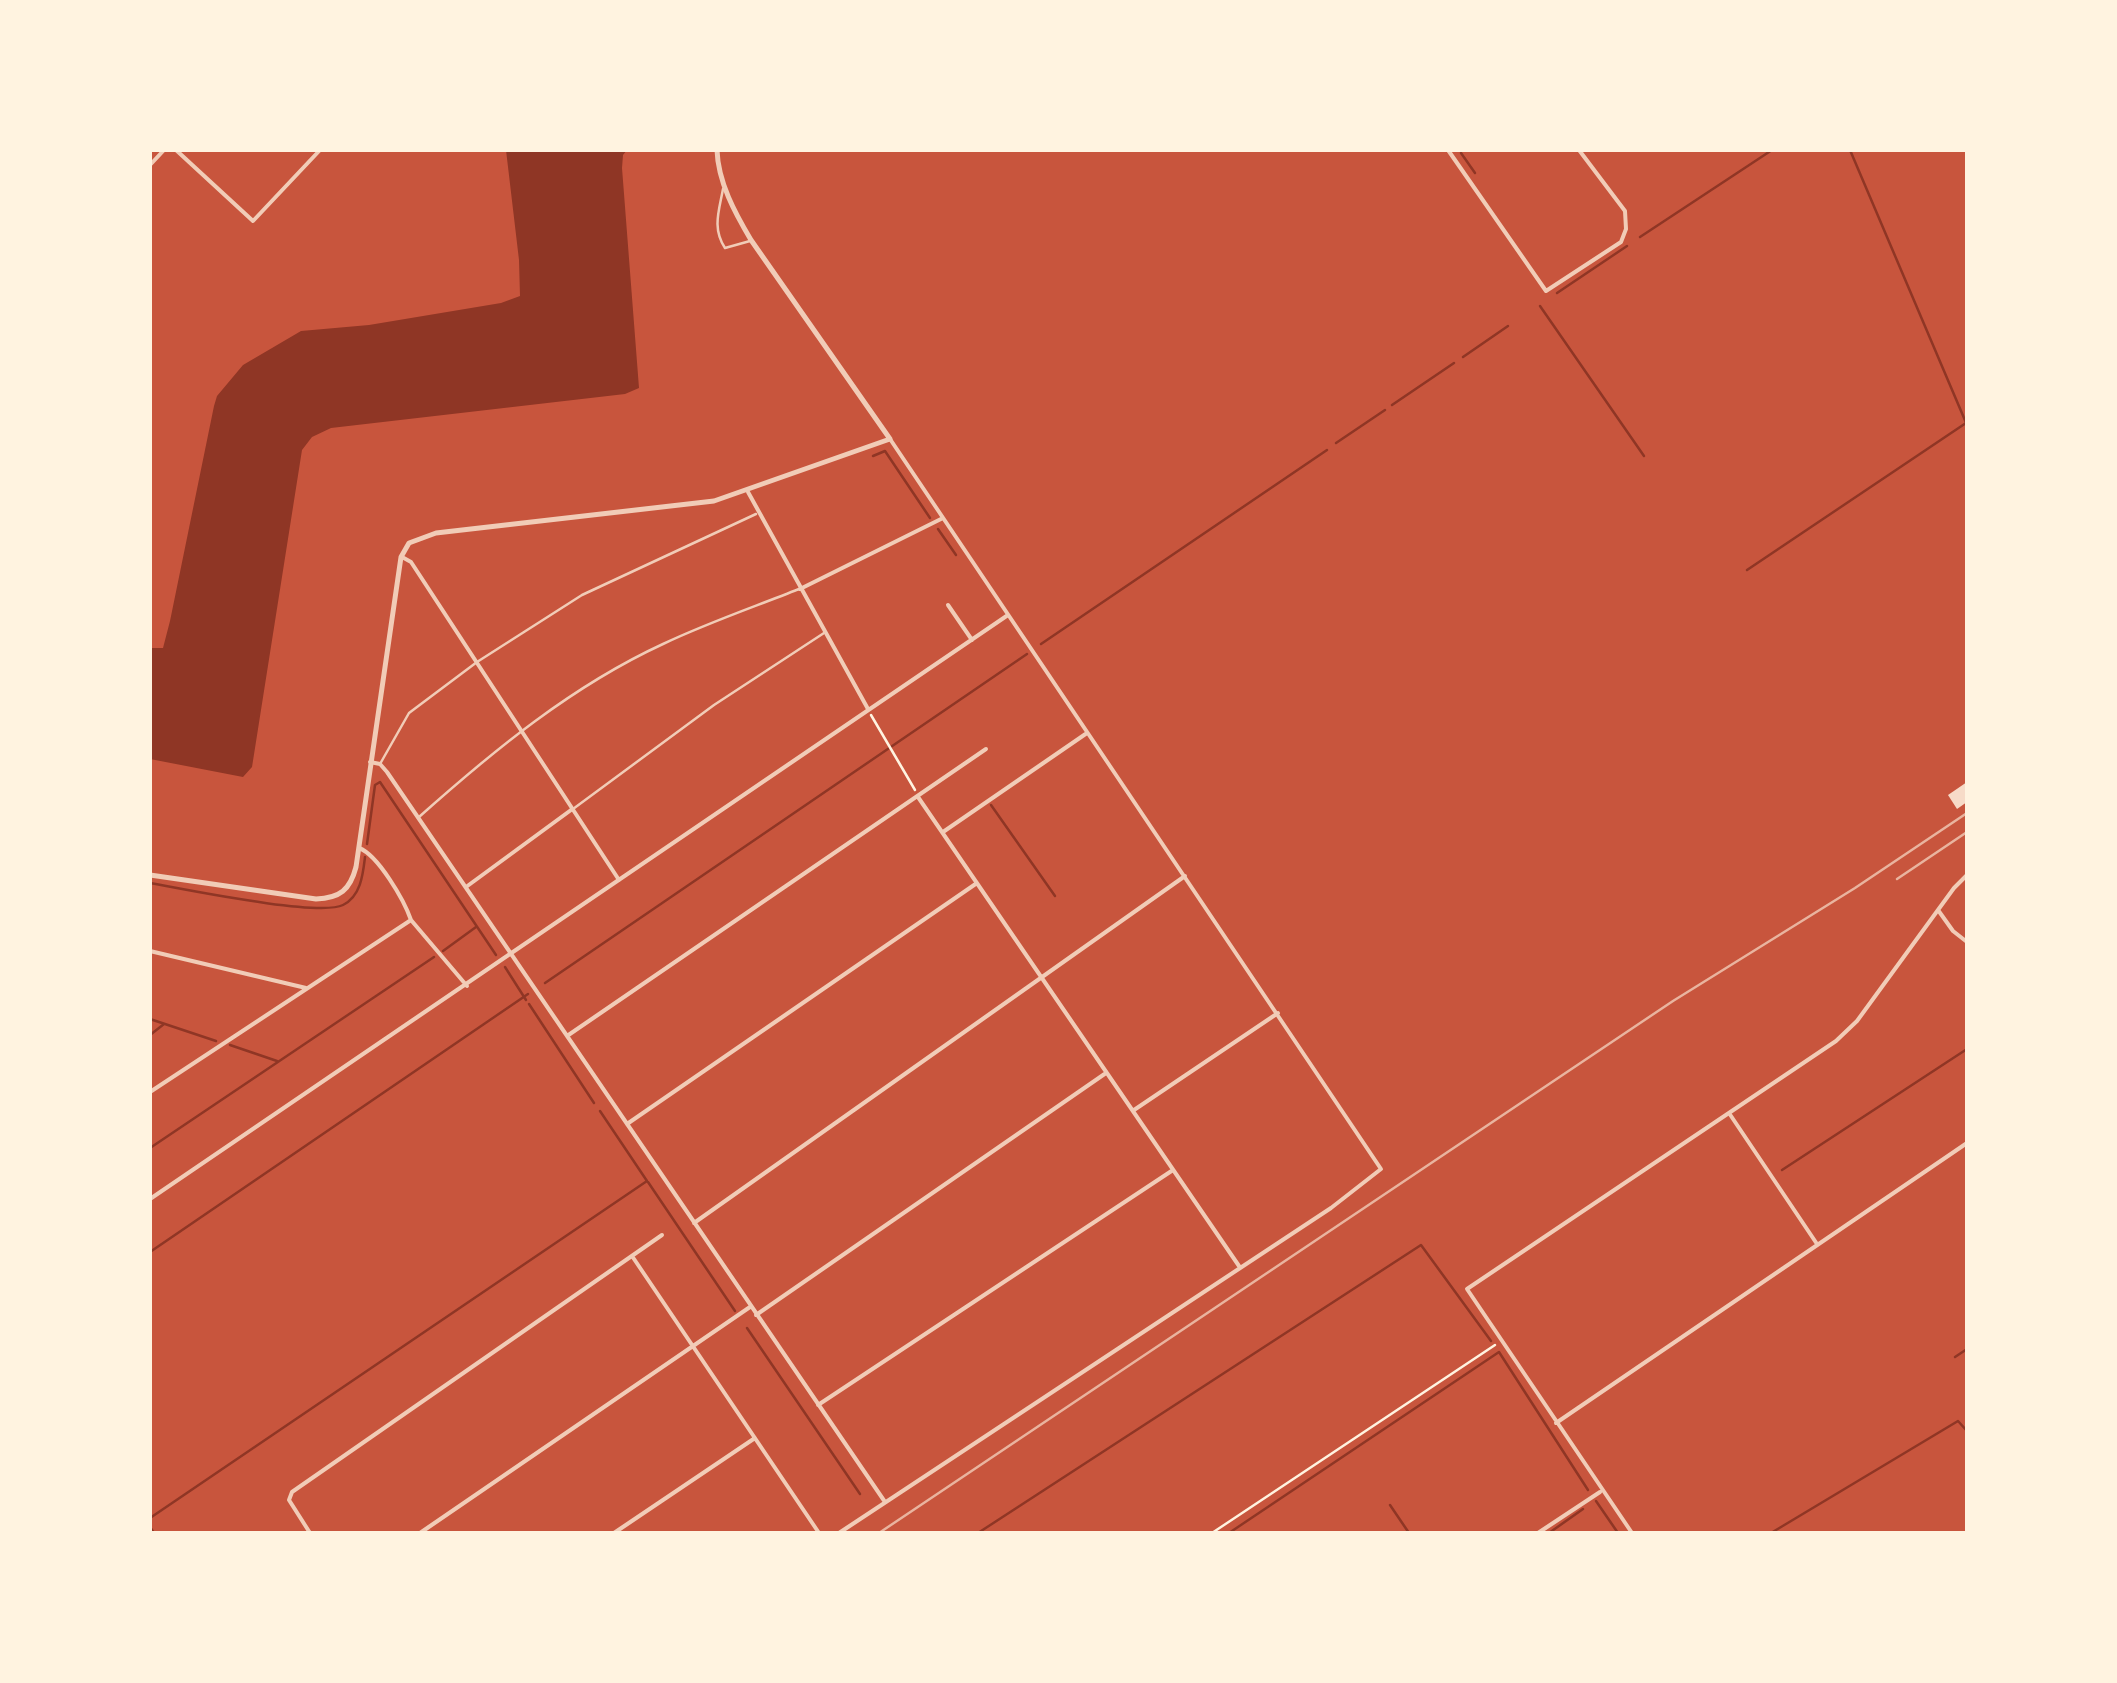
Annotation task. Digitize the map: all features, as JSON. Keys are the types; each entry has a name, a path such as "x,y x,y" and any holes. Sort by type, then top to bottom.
{"street":[{"path":"150,165 164,150"},
{"path":"176,150 253,221 320,150"},
{"path":"717,150 733,209 751,240 1381,1169 1331,1208 839,1533"},
{"path":"1448,150 1546,291 1621,242 1626,229 1626,210 1579,150"},
{"path":"150,875 332,898 346,891 353,880 359,848 400,557 409,542 436,534 714,502 890,440"},
{"path":"748,492 868,709"},
{"path":"800,589 942,518"},
{"path":"400,557 412,562 619,880"},
{"path":"948,605 972,640"},
{"path":"150,1199 1008,615"},
{"path":"943,832 1087,733"},
{"path":"568,1036 986,749"},
{"path":"370,762 380,764 418,817 884,1502"},
{"path":"918,797 1238,1266"},
{"path":"466,888 572,810"},
{"path":"359,848 372,854 411,920 467,986"},
{"path":"1632,1533 1467,1289 1848,1030 1967,875"},
{"path":"694,1222 1185,876"},
{"path":"627,1124 977,884"},
{"path":"1938,910 1952,931 1967,942"},
{"path":"150,1081 153,1091 411,920"},
{"path":"150,951 306,988"},
{"path":"1134,1110 1278,1013"},
{"path":"756,1315 1108,1072"},
{"path":"1730,1112 1817,1244"},
{"path":"1556,1423 1967,1143"},
{"path":"818,1404 1173,1170"},
{"path":"310,1533 289,1500 292,1492 662,1235"},
{"path":"632,1256 819,1533"},
{"path":"420,1533 751,1306"},
{"path":"614,1533 754,1438"},
{"path":"1538,1533 1602,1491"}],"lane":[{"path":"724,183 716,224 719,239 724,248 751,240"},
{"path":"380,764 409,713 477,662 582,596 758,513"},
{"path":"418,817 522,729 660,645 800,589"},
{"path":"572,810 714,705 824,633"}],"path":[{"path":"868,709 918,797"},
{"path":"1212,1533 1500,1341"}],"shaded area":[{"path":"506,150 627,150 622,168 639,388 625,394 331,428 312,437 302,450 252,767 243,777 150,759 150,648 163,648 217,396 243,365 301,331 369,325 501,303 520,296"}],"building":[{"path":"1967,782 1967,802 1957,809 1948,795"}],"waterway":[{"path":"1640,237 1772,150"},
{"path":"1850,150 1967,425"},
{"path":"1461,153 1475,173"},
{"path":"1557,293 1627,246"},
{"path":"1540,306 1644,456"},
{"path":"1463,357 1508,326"},
{"path":"1392,405 1454,363"},
{"path":"1336,443 1385,410"},
{"path":"1747,570 1966,423"},
{"path":"1041,644 1327,450"},
{"path":"873,456 885,451 930,518"},
{"path":"938,529 956,555"},
{"path":"545,983 1027,654"},
{"path":"367,844 375,785 380,782 496,955"},
{"path":"991,805 1055,896"},
{"path":"150,883 250,901 329,908 343,905 354,896 365,857"},
{"path":"443,951 476,927"},
{"path":"150,1148 434,957"},
{"path":"505,967 526,1000"},
{"path":"150,1252 528,994"},
{"path":"529,1004 594,1103"},
{"path":"150,1019 216,1041"},
{"path":"150,1035 164,1024"},
{"path":"230,1045 277,1061"},
{"path":"1782,1170 1967,1049"},
{"path":"150,1518 647,1181 600,1111"},
{"path":"648,1182 735,1311"},
{"path":"978,1533 1421,1245 1491,1341"},
{"path":"747,1328 860,1494"},
{"path":"1955,1357 1967,1349"},
{"path":"1229,1533 1499,1352 1588,1490"},
{"path":"1771,1533 1958,1421 1967,1431"},
{"path":"1596,1501 1618,1533"},
{"path":"1390,1505 1409,1533"},
{"path":"1549,1533 1583,1509"},
{"path":"150,1527 154,1533"}],"railway":[{"path":"879,1533 1673,1001 1967,813"},
{"path":"1897,879 1967,832"}]}
